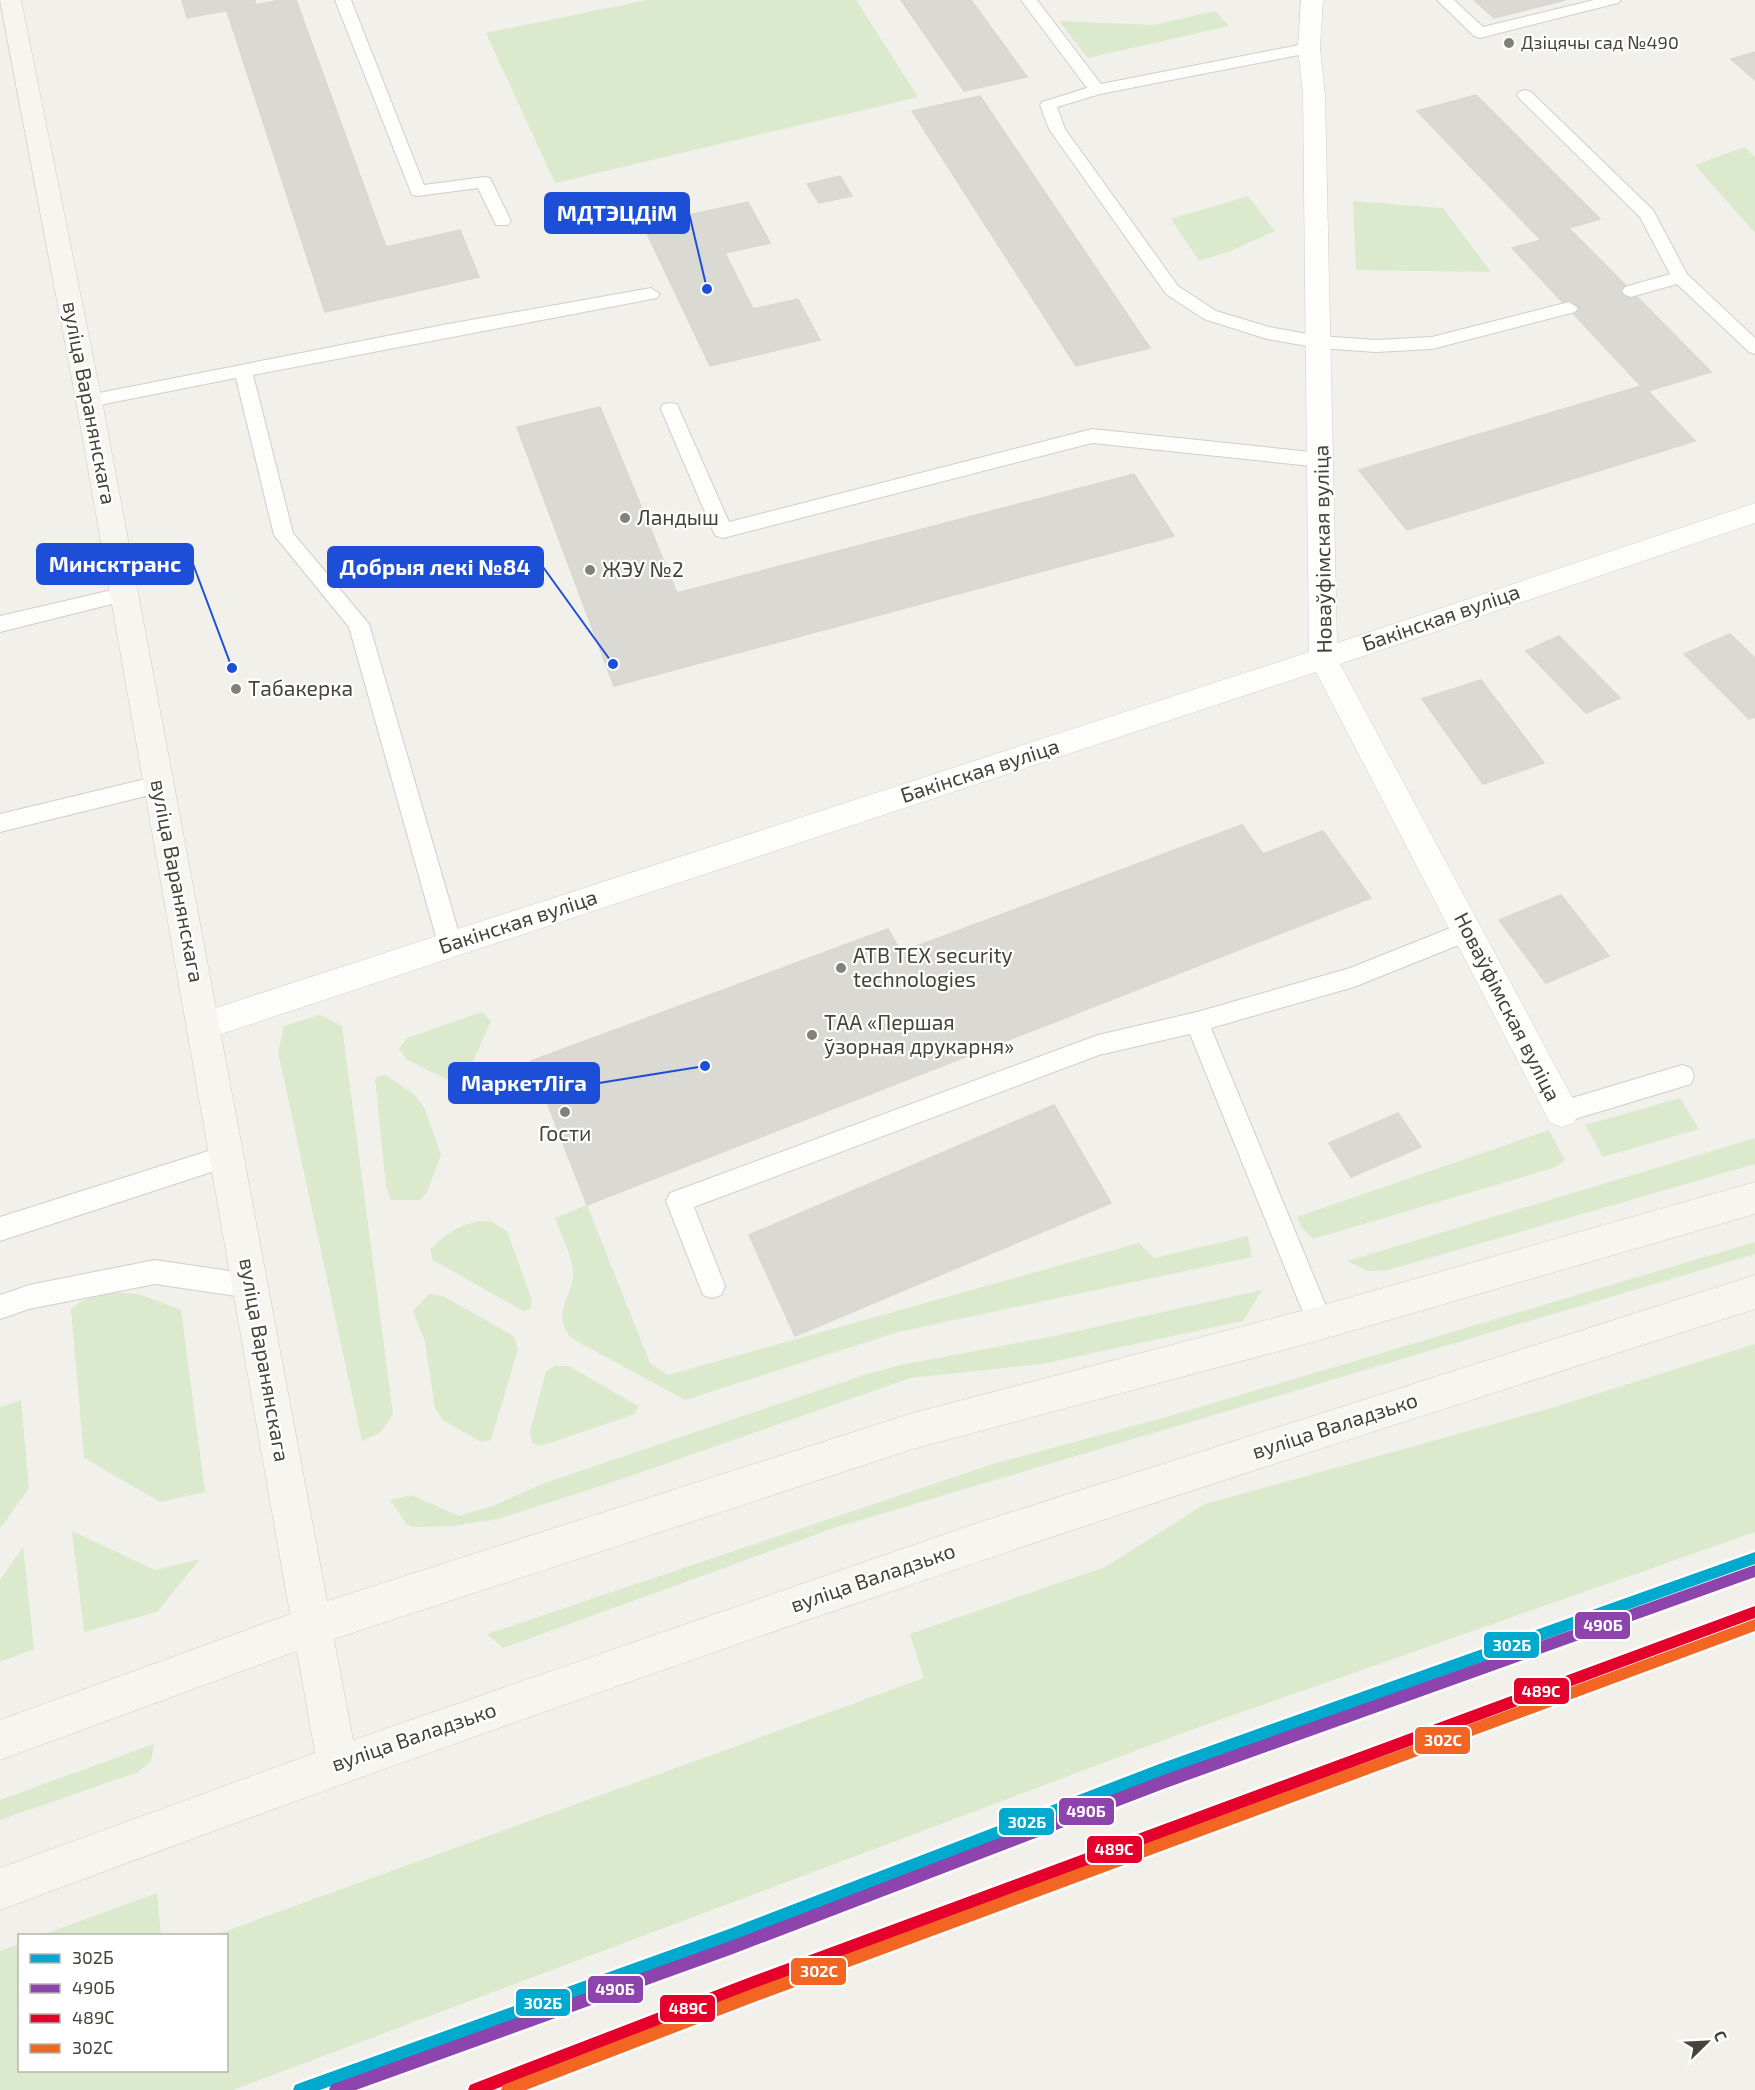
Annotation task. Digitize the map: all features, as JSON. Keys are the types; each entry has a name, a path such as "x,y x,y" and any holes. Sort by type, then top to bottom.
{"main road":[{"name":"вуліца Варанянскага","path":"10,0 89,401 337,1764"},
{"path":"0,1740 312,1626 914,1431 1320,1323 1755,1197"},
{"name":"вуліца Валадзько","path":"0,1889 337,1764 886,1574 1348,1421 1755,1292"}],"street":[{"name":"Новаўфімская вуліца","path":"1312,0 1309,48 1314,95 1323,658 1562,1112"},
{"name":"Бакінская вуліца","path":"203,1026 1323,658 1755,513"}],"lane":[{"path":"342,0 418,192 484,182 502,221"},
{"path":"1029,0 1097,90"},
{"path":"1445,0 1480,33 1613,0"},
{"path":"1309,48 1097,90 1048,105 1057,129 1172,290 1210,315 1267,333 1319,342 1376,346 1432,343 1569,308"},
{"path":"1525,95 1647,214 1680,277 1755,348"},
{"path":"1631,291 1680,277"},
{"path":"89,401 443,331 651,294"},
{"path":"243,371 284,535 359,624 450,944"},
{"path":"670,409 723,531 1092,436 1321,460"},
{"path":"0,624 124,594"},
{"path":"0,823 159,785"},
{"path":"712,1286 679,1201 1098,1045 1197,1022 1354,977 1468,931"},
{"path":"1197,1022 1320,1323"},
{"path":"1562,1112 1682,1077"},
{"path":"0,1229 227,1156"},
{"path":"0,1307 29,1297 155,1272 250,1286"}],"green space":[{"path":"647,0 856,0 918,97 555,183 486,33"},
{"path":"1215,11 1229,26 1088,58 1059,21 1153,25"},
{"path":"1744,147 1755,157 1755,233 1695,165"},
{"path":"1248,196 1275,231 1228,252 1199,261 1171,219"},
{"path":"1353,201 1443,208 1491,272 1356,270"},
{"path":"482,1012 491,1021 470,1068 462,1078 449,1080 407,1060 399,1049 407,1038"},
{"path":"320,1015 342,1026 393,1414 381,1432 362,1441 278,1052 284,1026"},
{"path":"385,1075 414,1094 425,1109 441,1155 427,1192 420,1200 391,1200 386,1187 375,1078"},
{"path":"1680,1098 1699,1129 1603,1157 1585,1125"},
{"path":"1549,1130 1565,1160 1556,1167 1313,1239 1302,1228 1297,1217"},
{"path":"1755,1138 1755,1164 1388,1270 1367,1271 1347,1261"},
{"path":"587,1205 650,1363 668,1375 1139,1243 1154,1258 1248,1236 1252,1257 898,1332 685,1400 571,1338 565,1328 564,1305 573,1272 569,1252 555,1218"},
{"path":"477,1221 490,1221 507,1231 532,1300 530,1309 523,1311 433,1260 430,1250 446,1235"},
{"path":"1755,1242 1755,1254 837,1527 503,1648 487,1634 993,1464 1163,1418"},
{"path":"1262,1290 1243,1321 1042,1364 910,1378 622,1479 498,1519 453,1526 413,1527 407,1525 390,1500 411,1495 459,1516 495,1505 542,1484 867,1374"},
{"path":"110,1292 139,1294 181,1310 205,1492 160,1502 84,1458 71,1309 82,1301"},
{"path":"429,1294 443,1296 514,1336 518,1349 491,1440 481,1442 443,1420 435,1408 425,1342 413,1311"},
{"path":"1755,1344 1755,1532 1188,1731 233,2090 0,2090 0,1951 18,1944 18,2072 228,2072 228,1934 218,1934 924,1678 910,1634 1105,1567 1205,1504 1555,1407"},
{"path":"555,1366 569,1366 638,1406 635,1414 541,1446 532,1443 530,1432 546,1371"},
{"path":"21,1400 29,1488 0,1529 0,1407"},
{"path":"72,1531 155,1570 200,1559 157,1612 84,1632"},
{"path":"23,1547 34,1649 0,1662 0,1580"},
{"path":"154,1744 151,1761 138,1772 0,1820 0,1800"},
{"path":"157,1893 161,1934 45,1934"}],"building":[{"path":"182,0 255,0 256,5 187,18"},
{"path":"280,0 296,0 386,247 460,230 479,277 325,312 227,11"},
{"path":"901,0 971,0 1027,77 964,91"},
{"path":"1474,0 1565,0 1494,18"},
{"path":"1755,52 1755,80 1731,59"},
{"path":"1476,95 1600,219 1569,228 1711,372 1648,391 1695,441 1407,530 1359,470 1641,386 1512,248 1541,240 1417,111"},
{"path":"980,96 1150,348 1076,366 912,111"},
{"path":"840,176 852,196 819,203 807,184"},
{"path":"748,202 770,243 725,253 753,309 798,299 820,340 710,366 643,225"},
{"path":"600,407 677,593 1134,474 1174,536 614,686 517,427"},
{"path":"1730,634 1755,658 1755,717 1749,719 1684,654"},
{"path":"1559,636 1620,698 1586,713 1526,651"},
{"path":"1481,680 1544,763 1483,784 1422,699"},
{"name":"ТАА «Першая ўзорная друкарня»","path":"1242,825 1263,854 1323,831 1371,898 587,1205 531,1061 888,929 901,952"},
{"path":"1561,895 1609,956 1546,983 1499,920"},
{"path":"1054,1105 1111,1203 795,1336 749,1235"},
{"path":"1398,1113 1421,1147 1351,1177 1329,1143"}],"transit line":[{"name":"302Б","path":"300,2090 729,1936 1162,1770 1755,1558"},
{"name":"490Б","path":"336,2090 733,1947 1166,1781 1755,1571"},
{"name":"489С","path":"475,2090 753,1983 1755,1612"},
{"name":"302С","path":"508,2090 757,1994 1755,1625"}],"place":[{"name":"Дзіцячы сад №490","path":"1509,43"},
{"name":"МДТЭЦДіМ","path":"707,289"},
{"name":"Ландыш","path":"625,518"},
{"name":"ЖЭУ №2","path":"590,570"},
{"name":"Добрыя лекі №84","path":"613,664"},
{"name":"Минсктранс","path":"232,668"},
{"name":"Табакерка","path":"236,689"},
{"name":"ATB TEX security technologies","path":"841,968"},
{"name":"ТАА «Першая ўзорная друкарня»","path":"812,1035"},
{"name":"МаркетЛіга","path":"705,1066"},
{"name":"Гости","path":"565,1112"}]}
